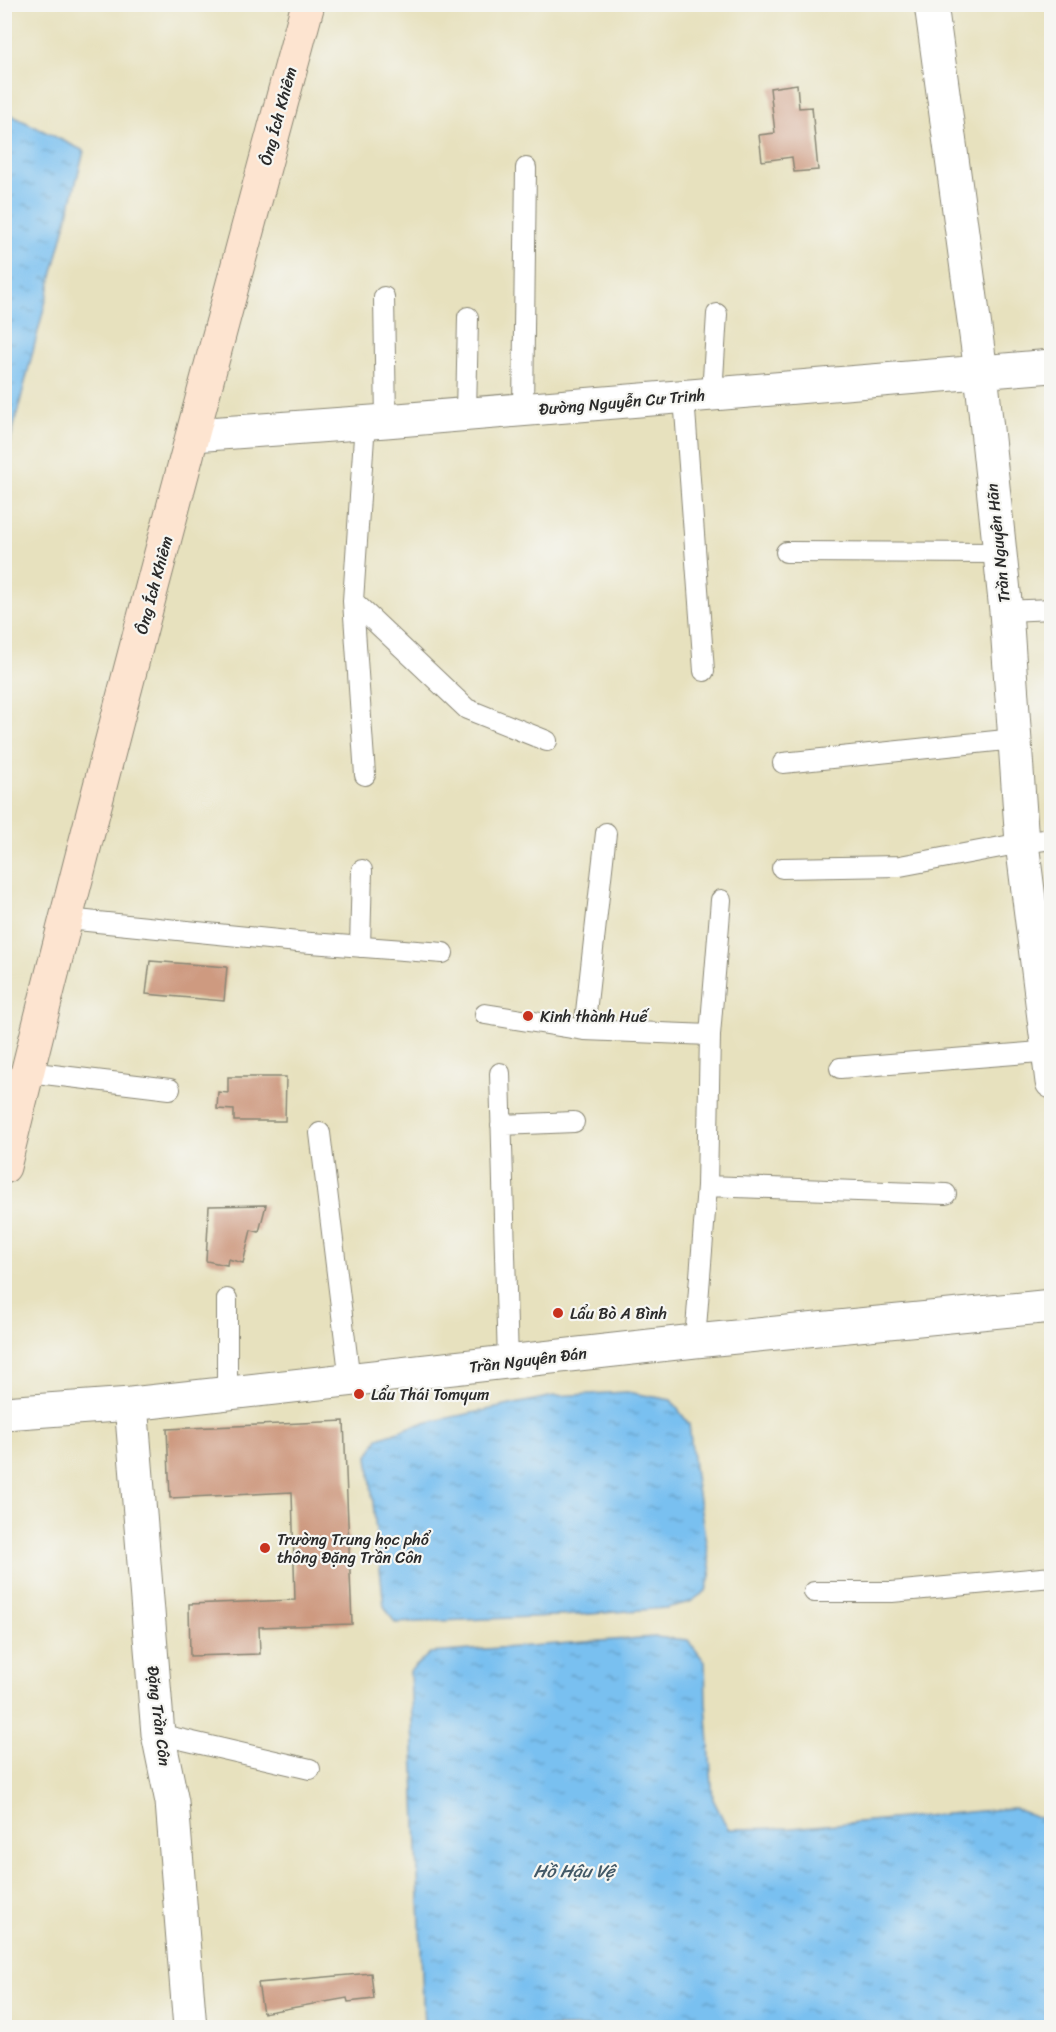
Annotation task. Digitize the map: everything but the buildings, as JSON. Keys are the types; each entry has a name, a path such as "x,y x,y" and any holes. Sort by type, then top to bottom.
{"street":[{"name":"Ông Ích Khiêm","path":"4,1167 193,435 308,4"},
{"name":"Trần Nguyên Hãn","path":"931,4 981,372 1006,611 1015,740 1037,841 1051,1062"},
{"name":"Đường Nguyễn Cư Trinh","path":"193,435 1052,366"},
{"name":"Trần Nguyên Đán","path":"4,1413 131,1404 695,1341 1052,1306"},
{"name":"Đặng Trần Côn","path":"131,1404 158,1734 172,1802 190,2028"}],"lane":[{"path":"523,410 526,168"},
{"path":"364,775 353,601 376,422 384,297"},
{"path":"704,671 698,395 717,314"},
{"path":"466,414 468,317"},
{"path":"786,552 999,553"},
{"path":"353,601 466,709 547,741"},
{"path":"1006,611 1052,609"},
{"path":"783,763 1015,740"},
{"path":"584,1030 606,833"},
{"path":"782,868 900,866 1037,841"},
{"path":"360,947 362,870"},
{"path":"695,1341 707,1186 710,1035 721,900"},
{"path":"67,919 443,953"},
{"path":"484,1014 584,1030 710,1035"},
{"path":"840,1068 1051,1062"},
{"path":"28,1072 170,1089"},
{"path":"500,1073 508,1363"},
{"path":"501,1125 574,1122"},
{"path":"320,1132 350,1381"},
{"path":"707,1186 946,1194"},
{"path":"227,1299 227,1393"},
{"path":"814,1592 892,1592 1052,1577"},
{"path":"158,1734 310,1769"}],"water":[{"path":"5,112 84,151 5,461"},
{"path":"627,1392 671,1400 689,1424 711,1572 706,1591 690,1602 666,1608 578,1615 395,1623 384,1606 368,1456 378,1438 419,1424 554,1396"},
{"name":"Hồ Hậu Vệ","path":"655,1637 688,1640 705,1662 713,1799 728,1829 792,1828 1013,1808 1051,1822 1051,2027 424,2027 410,1671 430,1653"}],"place":[{"name":"Kinh thành Huế","path":"528,1016"},
{"name":"Lẩu Bò A Bình","path":"558,1313"},
{"name":"Lẩu Thái Tomyum","path":"359,1394"},
{"name":"Trường Trung học phổ thông Đặng Trần Côn","path":"265,1548"}]}
